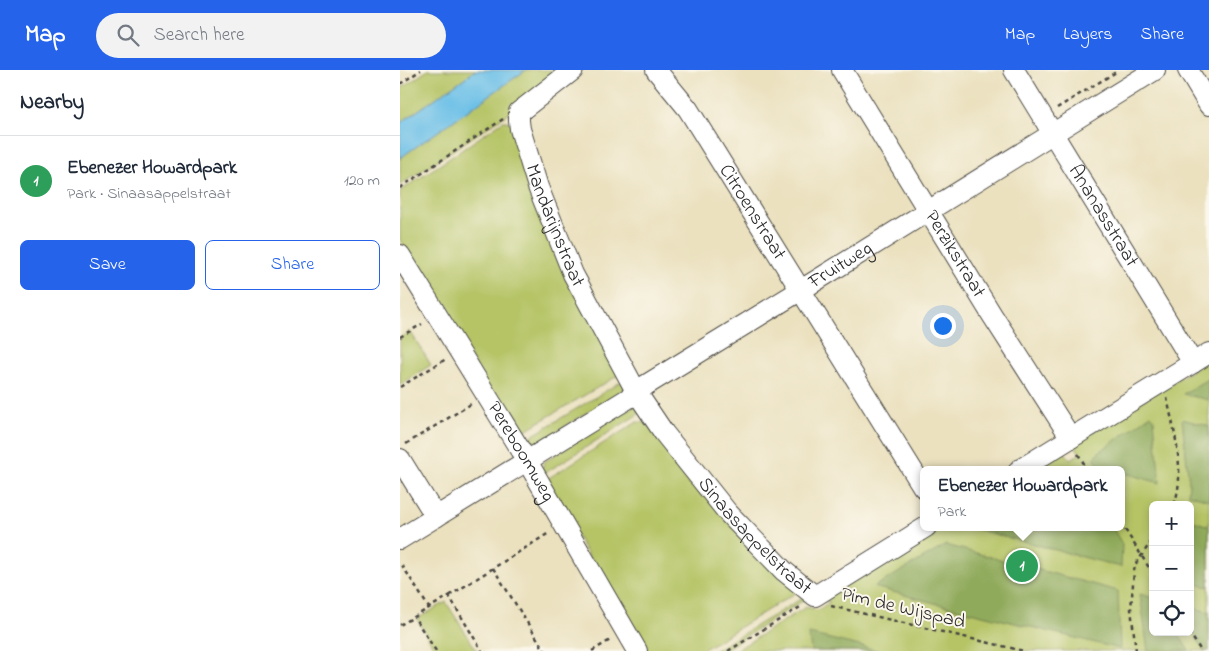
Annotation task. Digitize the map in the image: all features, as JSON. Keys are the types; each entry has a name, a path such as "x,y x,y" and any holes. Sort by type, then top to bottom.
{"street":[{"path":"519,121 519,112 573,70"},
{"name":"Citroenstraat","path":"656,70 688,109 920,483"},
{"name":"Perzikstraat","path":"842,70 1071,438"},
{"name":"Ananasstraat","path":"1014,70 1201,358"},
{"name":"Fruitweg","path":"400,539 638,393 646,385 1155,70"},
{"path":"1188,70 1209,105"},
{"name":"Mandarijnstraat","path":"519,121 538,187 573,274 638,393"},
{"name":"Pereboomweg","path":"400,255 527,461 638,651"},
{"path":"1026,466 1201,358"},
{"name":"Sinaasappelstraat","path":"638,393 664,433 728,513 784,571 815,596 920,531"},
{"path":"400,459 436,517"}],"path":[{"path":"400,84 420,70"},
{"path":"400,188 504,118 519,121"},
{"path":"400,337 437,315"},
{"path":"400,387 459,351"},
{"path":"1163,381 1175,435 1178,464 1178,495 1176,501"},
{"path":"400,448 487,395"},
{"path":"400,626 564,524"},
{"path":"1125,529 1149,568"},
{"path":"1136,651 1131,609 1134,571 1135,565 1149,546"},
{"path":"402,565 429,608"},
{"path":"493,568 545,651"},
{"path":"449,596 482,651"},
{"name":"Pim de Wijspad","path":"822,604 1024,651"},
{"path":"728,651 802,606"},
{"path":"414,617 436,651"},
{"path":"592,651 626,631"},
{"path":"1192,636 1201,651"}],"green space":[{"path":"428,70 476,70 400,123 400,89"},
{"path":"526,70 562,70 512,111 400,185 400,158"},
{"path":"503,121 511,123 619,375 517,435 400,240 400,191"},
{"path":"410,331 431,365 400,385 400,338"},
{"path":"1209,360 1209,651 735,651 806,607 818,610 830,602 820,599 930,531 1125,531 1125,466 1037,466 1063,450 1070,459 1080,454 1074,443"},
{"path":"1209,378 1209,400 1183,394"},
{"path":"622,381 625,389 538,443 525,440"},
{"path":"635,405 640,413 545,473 542,469 544,462"},
{"path":"1151,415 1154,419 1160,483 1125,473 1125,466 1100,466 1095,458 1099,452"},
{"path":"1182,419 1209,426 1209,500 1188,494 1189,483"},
{"path":"637,422 646,423 797,592 701,651 645,651 544,481"},
{"path":"1194,521 1209,526 1209,587 1194,584"},
{"path":"983,531 1114,531 1122,544 1121,567"},
{"path":"946,545 1118,591 1120,649 874,587"},
{"path":"1140,594 1149,597 1149,636 1180,636 1189,651 1148,651"},
{"path":"804,597 806,599 722,651 714,651"},
{"path":"446,602 477,651 436,651 417,619"},
{"path":"1194,608 1209,612 1209,651 1204,651 1194,635"},
{"path":"809,634 881,651 811,651"}],"water":[{"path":"476,70 526,70 400,158 400,123"}],"place":[{"name":"Ebenezer Howardpark","path":"1022,566"}]}
